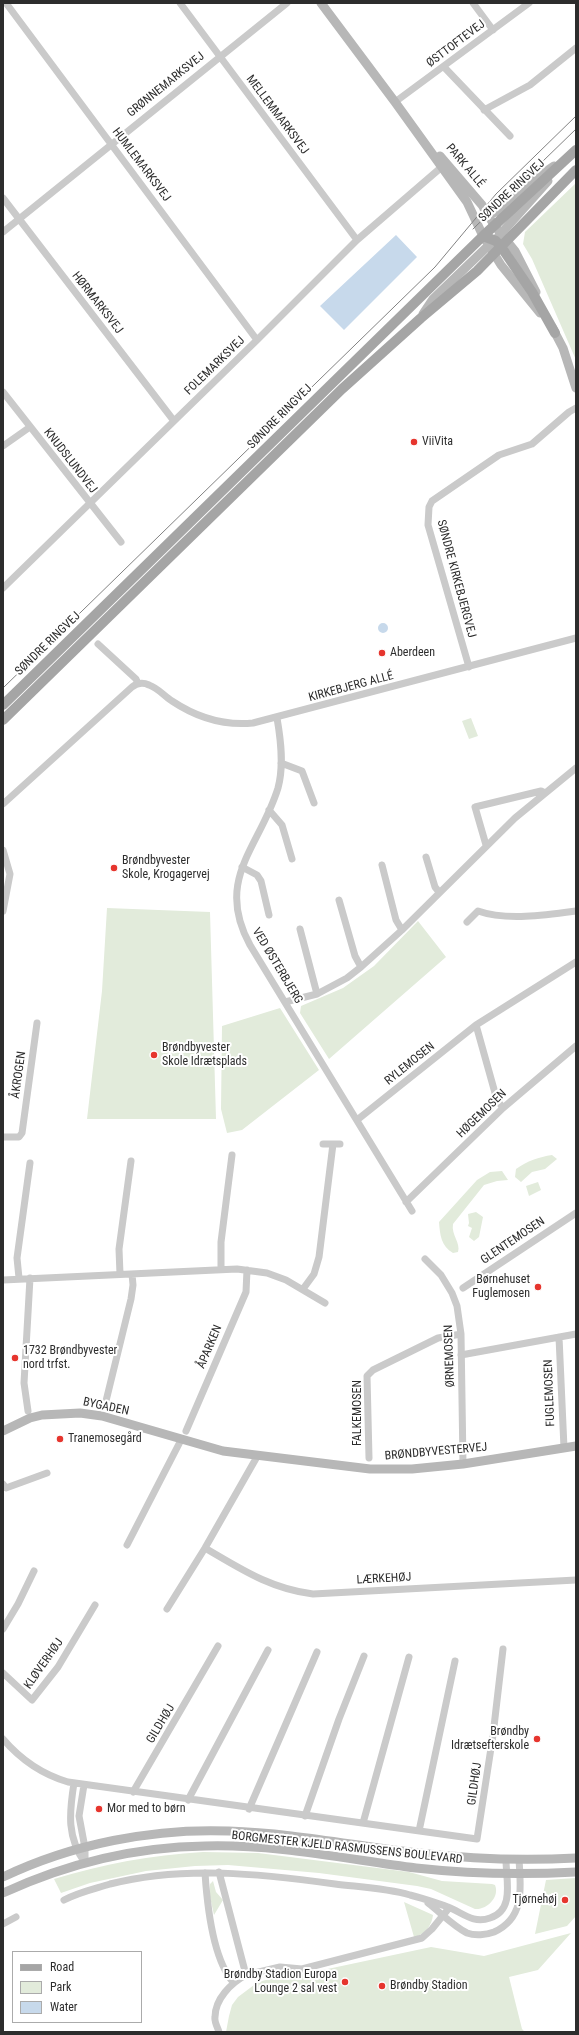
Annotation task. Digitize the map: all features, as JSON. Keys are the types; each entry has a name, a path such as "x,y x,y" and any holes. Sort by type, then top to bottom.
{"main road":[{"name":"SØNDRE RINGVEJ","path":"3,720 342,388 477,271 495,240 573,152"},
{"name":"SØNDRE RINGVEJ","path":"3,705 495,240 576,170"},
{"path":"495,240 532,292 555,333"}],"street":[{"name":"HUMLEMARKSVEJ","path":"6,3 258,340"},
{"name":"MELLEMMARKSVEJ","path":"180,3 357,240"},
{"name":"GRØNNEMARKSVEJ","path":"3,232 219,56 287,3"},
{"name":"PARK ALLÉ","path":"321,3 444,165 484,209 495,240"},
{"path":"473,3 493,30"},
{"name":"ØSTTOFTEVEJ","path":"395,102 529,3"},
{"path":"484,110 530,85 576,48"},
{"path":"444,67 510,136"},
{"path":"484,209 493,213 501,210 535,179 573,152"},
{"name":"PARK ALLÉ","path":"444,165 467,202 495,240"},
{"name":"FOLEMARKSVEJ","path":"3,588 88,503 258,340 357,240 444,165"},
{"name":"HØRMARKSVEJ","path":"3,198 174,421"},
{"path":"555,333 565,353 576,388"},
{"name":"KNUDSLUNDVEJ","path":"3,392 88,503 121,542"},
{"name":"SØNDRE KIRKEBJERGVEJ","path":"469,667 428,525 429,507 432,501 496,457 532,444 569,412 576,408"},
{"path":"3,446 30,427"},
{"name":"KIRKEBJERG ALLÉ","path":"138,684 152,686 170,700 204,718 238,724 253,723 277,718 576,638"},
{"path":"3,804 132,687 138,684 136,679 98,644"},
{"name":"VED ØSTERBJERG","path":"277,718 281,763 278,788 242,867 236,886 237,908 241,928 250,945 357,1120"},
{"path":"281,763 302,771 314,803"},
{"path":"285,1002 317,994 347,978 361,967 402,930 486,845 576,768"},
{"path":"486,845 475,807 541,791 545,793"},
{"path":"269,810 282,825 292,858"},
{"path":"3,850 10,874 3,911"},
{"path":"426,857 435,887 439,892"},
{"path":"382,865 396,920 402,930"},
{"name":"VED ØSTERBJERG","path":"242,867 257,875 261,881 269,914"},
{"path":"339,900 355,956 361,967"},
{"path":"467,922 478,911 489,914 538,916 576,911"},
{"path":"300,929 317,994"},
{"name":"RYLEMOSEN","path":"357,1120 476,1025 576,962"},
{"name":"ÅKROGEN","path":"3,1137 16,1138 22,1133 37,1024"},
{"path":"476,1025 497,1100 503,1108"},
{"name":"HØGEMOSEN","path":"406,1202 503,1108 576,1046"},
{"path":"357,1120 412,1211"},
{"path":"303,1289 314,1274 319,1257 336,1144 323,1144"},
{"path":"221,1269 220,1242 232,1155"},
{"path":"120,1274 119,1249 131,1161"},
{"path":"19,1278 17,1258 30,1163"},
{"name":"GLENTEMOSEN","path":"463,1288 576,1212"},
{"name":"ØRNEMOSEN","path":"425,1259 441,1275 452,1293 457,1306 461,1334 463,1464"},
{"path":"3,1280 221,1269 247,1270 267,1274 303,1289 325,1303"},
{"name":"ÅPARKEN","path":"186,1432 246,1292 247,1270"},
{"path":"105,1405 131,1299 133,1285 132,1274"},
{"path":"28,1411 24,1383 30,1278"},
{"name":"FALKEMOSEN","path":"369,1458 367,1376 373,1370 438,1338 461,1334"},
{"path":"461,1355 576,1334"},
{"name":"FUGLEMOSEN","path":"559,1337 564,1448"},
{"name":"BYGADEN","path":"3,1431 30,1418 42,1415 80,1412 102,1416 180,1440 223,1451 254,1455"},
{"path":"127,1544 180,1440"},
{"name":"BRØNDBYVESTERVEJ","path":"254,1455 370,1469 412,1469 463,1464 576,1446"},
{"path":"167,1609 205,1548 254,1455"},
{"path":"3,1484 6,1488 47,1473"},
{"name":"LÆRKEHØJ","path":"205,1548 265,1583 292,1591 313,1594 576,1580"},
{"path":"3,1629 18,1604 34,1571"},
{"name":"KLØVERHØJ","path":"3,1672 32,1700 58,1667 95,1605"},
{"name":"GILDHØJ","path":"133,1792 218,1646"},
{"name":"GILDHØJ","path":"3,1739 30,1765 58,1779 74,1783 249,1809 363,1823 478,1840 493,1735 503,1649"},
{"path":"188,1800 268,1650"},
{"path":"249,1809 317,1652"},
{"path":"305,1816 339,1720 364,1656"},
{"path":"363,1823 409,1657"},
{"path":"419,1831 455,1661"},
{"path":"74,1783 69,1817 76,1850 85,1863"},
{"path":"84,1785 80,1816 85,1848 85,1863"},
{"name":"BORGMESTER KJELD RASMUSSENS BOULEVARD","path":"3,1877 32,1865 85,1848 155,1835 229,1831 282,1835 419,1853 506,1860 576,1858"},
{"name":"BORGMESTER KJELD RASMUSSENS BOULEVARD","path":"3,1894 28,1883 85,1863 157,1849 229,1846 276,1849 466,1873 520,1875 576,1872"},
{"path":"64,1900 90,1890 137,1878 219,1872 280,1876 390,1891 423,1899 449,1908 465,1917 476,1920 486,1919 497,1915 504,1907 507,1897 506,1860"},
{"path":"423,1899 469,1934 484,1934 499,1929 512,1918 517,1910 520,1897 519,1860"},
{"path":"219,1872 246,1975"},
{"path":"204,1873 208,1907 223,1968 233,1982"},
{"path":"219,2032 214,2017 219,2002 233,1982 246,1975 280,1967 302,1969 422,1938 449,1908"},
{"path":"3,1924 16,1916"}],"green space":[{"path":"576,183 576,360 532,259 523,244 525,232"},
{"path":"471,718 478,736 469,739 462,721"},
{"name":"Brøndbyvester Skole Idrætsplads","path":"107,908 210,912 216,1119 87,1119 102,991"},
{"path":"418,921 446,957 329,1059 300,1013 301,1006 343,988 374,966"},
{"path":"280,1008 319,1070 242,1130 227,1133 221,1109 222,1026"},
{"path":"552,1155 557,1159 545,1169 532,1172 521,1182 515,1177 516,1169 520,1166 533,1160"},
{"path":"502,1171 508,1180 497,1181 484,1185 453,1224 453,1232 459,1249 458,1252 453,1253 444,1244 439,1222 477,1180 490,1172"},
{"path":"538,1182 541,1190 529,1196 526,1186"},
{"path":"476,1212 483,1217 479,1237 474,1241 469,1237 472,1228 468,1226 468,1214"},
{"path":"203,1852 258,1853 409,1872 442,1881 492,1884 495,1885 496,1894 488,1905 480,1909 475,1909 431,1889 417,1886 319,1873 228,1865 195,1866 146,1871 90,1883 61,1893 54,1879 127,1861 165,1855"},
{"path":"576,1878 576,1916 567,1926 535,1934 546,1880"},
{"path":"213,1881 216,1892 223,1900 214,1915 210,1897 210,1884"},
{"path":"404,1902 433,1915 429,1926 418,1936 414,1937"},
{"name":"Brøndby Stadion","path":"571,1933 538,1970 509,1977 522,2029 525,2032 226,2032 232,2005 238,1997 258,1982 304,1974 431,1947 484,1956"}],"water":[{"path":"396,235 417,257 344,330 320,306"},
{"path":"381,623 385,623 387,624 387,632 381,633 378,630 378,626"}],"tram line":[{"path":"3,688 435,267 496,194 576,116"},
{"path":"473,229 576,129"}],"place":[{"name":"ViiVita","path":"414,442"},
{"name":"Aberdeen","path":"382,653"},
{"name":"Brøndbyvester Skole, Krogagervej","path":"114,868"},
{"name":"Brøndbyvester Skole Idrætsplads","path":"154,1055"},
{"name":"Børnehuset Fuglemosen","path":"538,1287"},
{"name":"1732 Brøndbyvester nord trfst.","path":"15,1358"},
{"name":"Tranemosegård","path":"60,1439"},
{"name":"Brøndby Idrætsefterskole","path":"537,1739"},
{"name":"Mor med to børn","path":"99,1809"},
{"name":"Tjørnehøj","path":"565,1900"},
{"name":"Brøndby Stadion Europa Lounge 2 sal vest","path":"345,1982"},
{"name":"Brøndby Stadion","path":"382,1986"}]}
